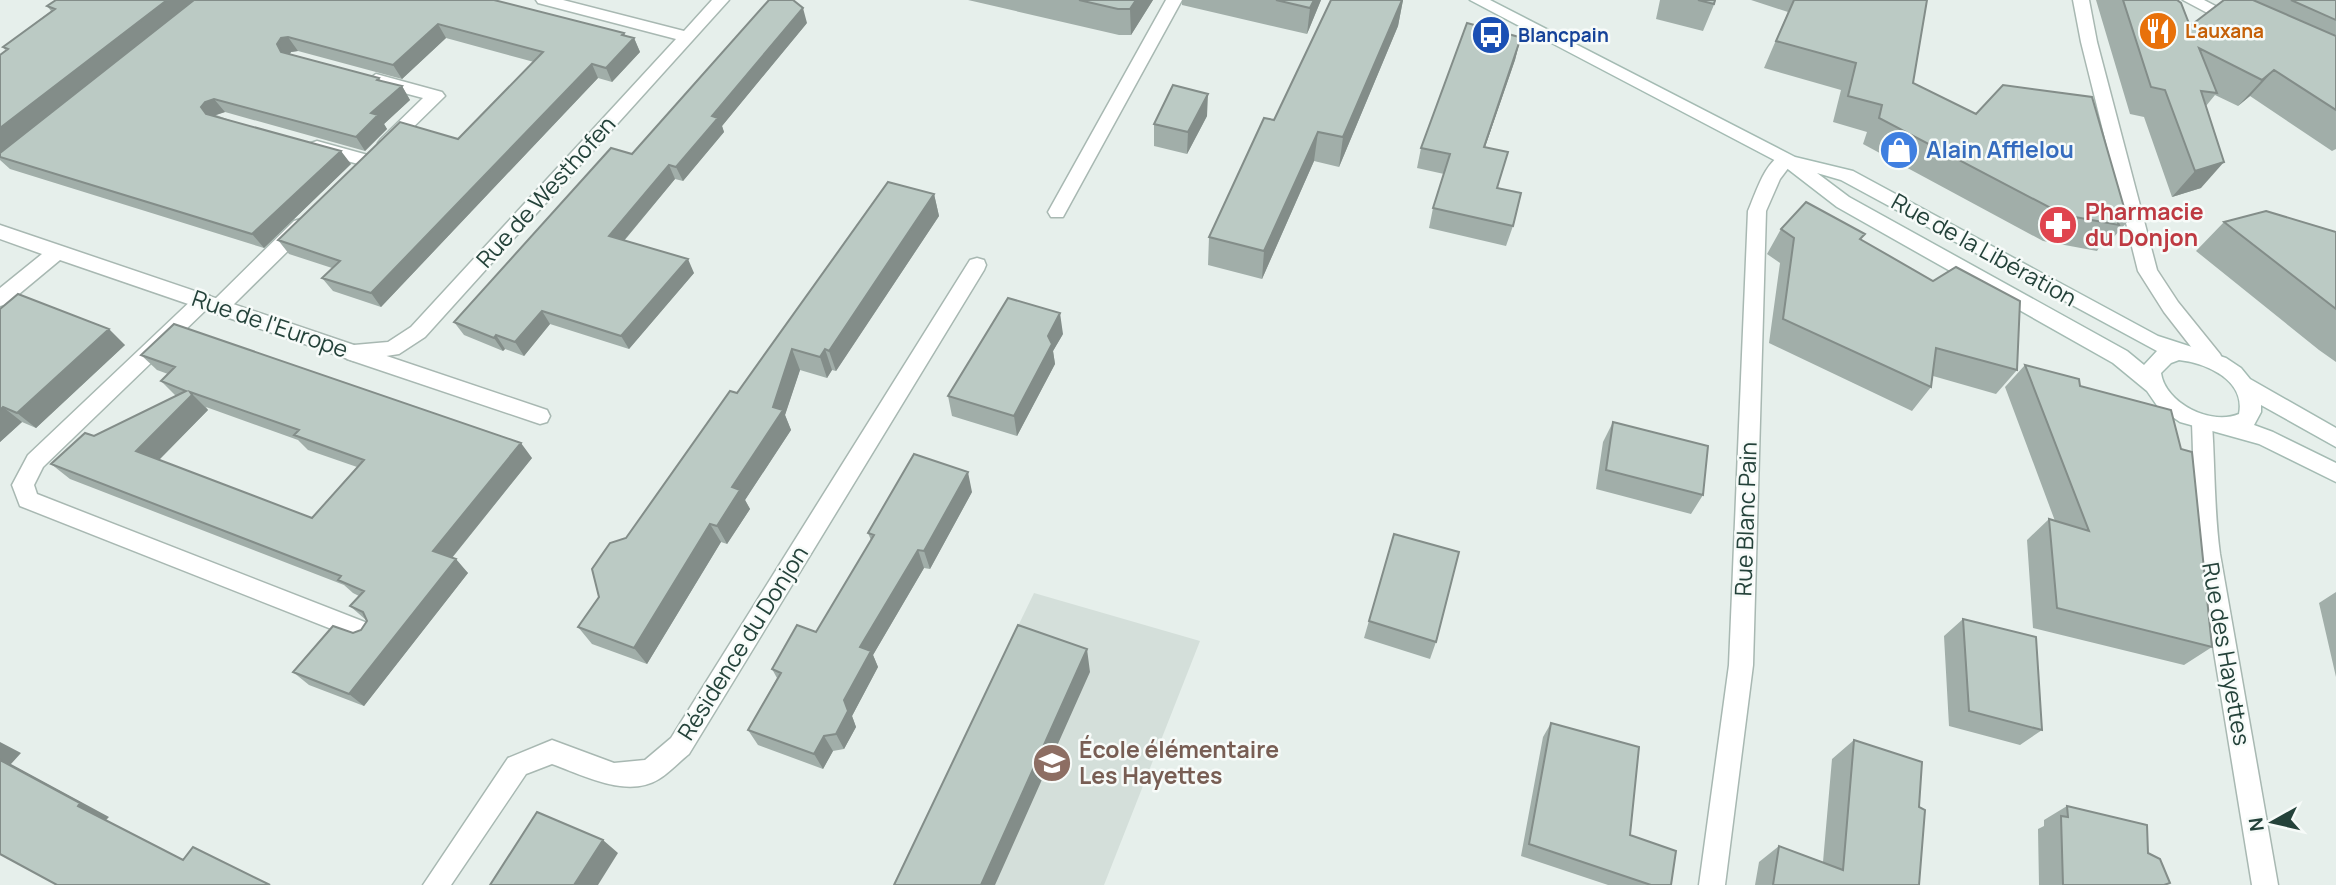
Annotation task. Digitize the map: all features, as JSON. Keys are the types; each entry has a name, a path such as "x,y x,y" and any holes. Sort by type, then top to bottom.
{"street":[{"path":"544,0 687,37"},
{"name":"Rue de Westhofen","path":"354,353 391,349 418,332 720,0"},
{"path":"1057,212 1174,0"},
{"name":"Rue de la Libération","path":"1478,0 1786,159 1843,202 2120,358 2153,385"},
{"path":"2081,0 2089,42 2148,271 2171,307 2213,360"},
{"path":"2191,0 2256,31"},
{"path":"349,180 436,96 360,76"},
{"path":"303,143 369,161"},
{"name":"Rue de la Libération","path":"1786,159 1847,175 2130,330 2179,352"},
{"name":"Rue Blanc Pain","path":"1712,885 1741,665 1757,211 1772,176 1786,159"},
{"path":"319,209 35,461 23,485 27,500 367,633"},
{"name":"Rue de l'Europe","path":"0,232 540,416"},
{"path":"0,299 57,252"},
{"name":"Résidence du Donjon","path":"436,885 517,766 552,752 614,775 650,771 680,746 976,265"},
{"path":"2336,438 2245,386 2213,360 2179,352 2164,355 2154,362 2150,372 2153,385 2176,411 2202,423 2228,425 2286,447 2336,473"},
{"path":"2228,425 2242,421 2250,412 2252,400 2245,386"},
{"name":"Rue des Hayettes","path":"2202,423 2204,519 2265,885"}],"shaded area":[{"name":"École élémentaire Les Hayettes","path":"1034,593 1200,641 1104,885 893,885"}],"building":[{"path":"56,0 167,0 0,128 0,55 8,49 3,47 55,9 47,6"},
{"path":"194,0 494,0 624,33 622,35 634,38 606,68 592,64 371,293 322,278 340,261 278,240 400,122 458,139 543,52 438,24 393,65 288,37 281,38 277,44 281,52 402,86 371,113 378,115 356,137 214,99 205,102 201,107 206,114 341,151 252,234 0,157 0,153"},
{"path":"769,0 793,0 803,8 712,116 718,118 676,167 669,165 609,236 688,259 621,336 542,311 515,342 496,335 494,338 454,322 611,148 632,154"},
{"path":"1079,0 1136,0 1130,9 1118,9"},
{"path":"1276,0 1314,0 1310,8"},
{"path":"1331,0 1402,0 1343,137 1318,132 1264,251 1209,237 1264,118 1274,120"},
{"path":"1698,0 1715,0 1714,4"},
{"path":"1794,0 1927,0 1913,83 1976,114 2003,85 2092,97 2128,221 2117,220 2119,225 2064,215 1879,118 1882,105 1848,96 1856,63 1776,41"},
{"path":"2123,0 2177,0 2181,3 2190,26 2224,0 2253,0 2336,36 2336,110 2274,70 2262,80 2199,48 2217,93 2201,91 2224,162 2195,171 2165,90 2151,87"},
{"path":"2291,0 2336,0 2336,20"},
{"path":"1467,23 1519,37 1520,40 1484,147 1508,152 1497,188 1521,193 1513,226 1433,208 1450,154 1421,148"},
{"path":"1173,85 1208,94 1188,132 1154,124"},
{"path":"888,182 934,194 829,351 825,349 820,357 792,349 773,407 783,410 732,487 740,490 717,526 710,524 634,648 578,627 599,597 592,569 610,543 626,538 730,391 737,393"},
{"path":"1806,202 1865,234 1860,239 1933,281 1956,267 2020,301 2017,370 1936,348 1931,387 1783,319 1794,238 1781,229"},
{"path":"2266,211 2336,232 2336,309 2224,222"},
{"path":"18,294 109,329 17,413 3,407 0,410 0,309"},
{"path":"1008,298 1060,313 1048,336 1052,344 1014,416 948,396"},
{"path":"174,324 521,443 433,551 456,559 349,694 293,672 333,626 353,633 361,630 367,621 363,612 350,606 364,591 338,580 341,576 51,464 85,433 94,436 186,391 161,381 175,367 141,355","holes":["190,392 299,430 294,435 364,460 312,518 136,451 192,395"]},
{"path":"2025,365 2079,379 2080,386 2171,410 2181,449 2192,452 2212,647 2057,608 2049,519 2089,531"},
{"path":"1613,422 1708,446 1703,495 1606,470"},
{"path":"914,454 968,472 924,551 918,550 860,647 871,651 844,700 848,711 836,734 824,736 814,754 748,730 781,673 772,669 797,625 816,632 874,535 868,533"},
{"path":"1394,534 1459,552 1436,642 1369,621"},
{"path":"1963,619 2036,637 2042,730 1969,711"},
{"path":"1018,625 1087,649 981,885 894,885"},
{"path":"1551,723 1639,747 1630,835 1676,851 1671,885 1651,885 1529,844"},
{"path":"1854,740 1922,762 1919,807 1925,810 1919,885 1773,885 1779,846 1843,870"},
{"path":"0,760 80,803 78,806 183,860 193,847 270,885 57,885 0,854"},
{"path":"2067,806 2147,825 2148,853 2160,859 2170,883 2063,885 2061,816 2068,817"},
{"path":"537,812 603,840 574,885 490,885"}],"place":[{"name":"L'auxana","path":"2158,31"},
{"name":"Blancpain","path":"1491,35"},
{"name":"Alain Afflelou","path":"1899,150"},
{"name":"Pharmacie du Donjon","path":"2058,225"},
{"name":"École élémentaire Les Hayettes","path":"1052,763"}]}
